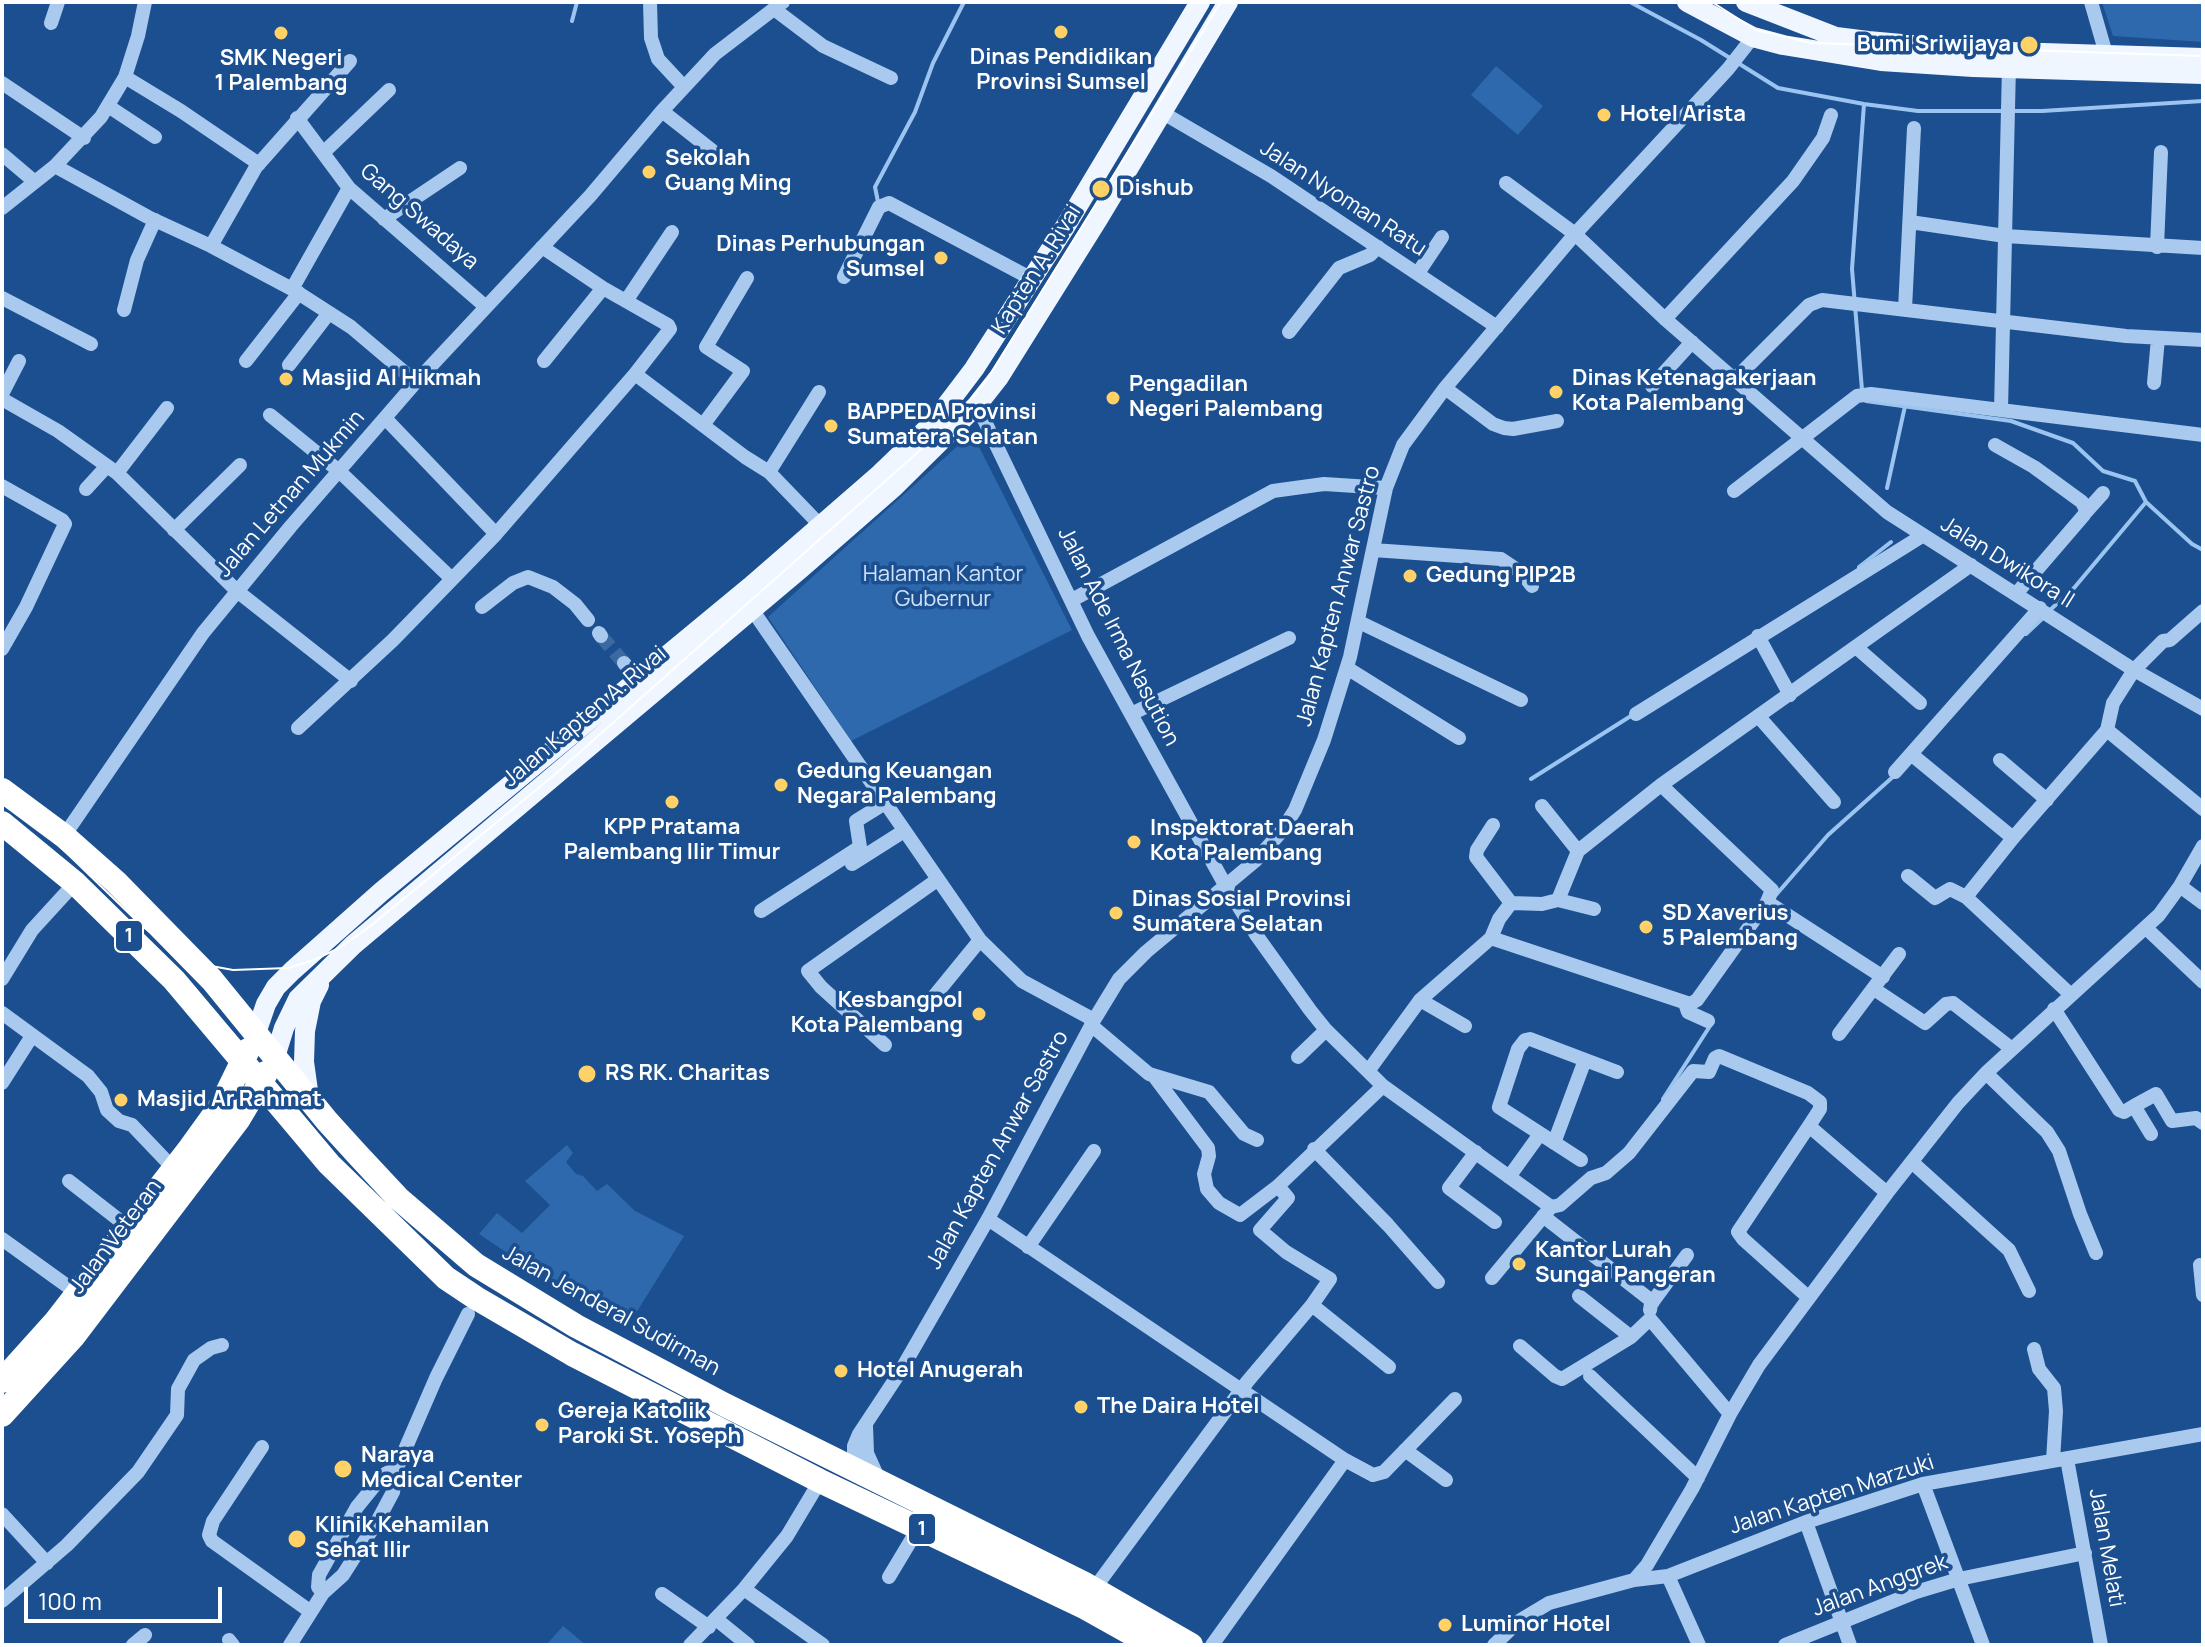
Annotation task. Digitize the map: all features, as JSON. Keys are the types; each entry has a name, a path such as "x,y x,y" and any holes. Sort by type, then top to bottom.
{"highway":[{"name":"Jalan Jenderal Sudirman","path":"2,790 64,836 116,882 212,980 309,1099 398,1198 476,1265 576,1326 864,1485 1094,1589 1191,1645"},
{"name":"Jalan Jenderal Sudirman","path":"2,823 75,883 174,980 329,1164 446,1278 572,1354 820,1481 864,1485 919,1527 1086,1608 1152,1645"},
{"name":"Jalan Veteran","path":"2,1381 55,1322 221,1105 256,1033"},
{"name":"Jalan Veteran","path":"2,1415 73,1337 240,1117 275,1057"},
{"path":"240,1117 261,1110 273,1113 415,1262 460,1296 468,1314 483,1307 493,1308"}],"main road":[{"name":"Kapten A. Rivai","path":"941,428 960,388 1032,279 1200,2"},
{"name":"Kapten A. Rivai","path":"941,428 977,405 999,377 1228,2"},
{"path":"1687,2 1749,41 1858,57 1973,67 2203,74"},
{"path":"1746,2 1836,37 1943,49 2203,58"},
{"path":"960,388 977,405"},
{"name":"Jalan Kapten A. Rivai","path":"256,1033 276,987 381,892 941,428"},
{"name":"Jalan Kapten A. Rivai","path":"275,1057 298,999 325,970 894,487 941,428"},
{"path":"309,1099 304,1071 305,1031 311,1001 325,970"}],"street":[{"path":"51,23 58,2"},
{"path":"2,208 55,166 84,138 108,106 125,77 145,2"},
{"path":"650,2 651,38 658,59 684,87"},
{"path":"2091,2 2106,54"},
{"path":"770,7 823,46 891,78"},
{"name":"Jalan Letnan Mukmin","path":"64,836 185,659 237,591 339,471 416,382 590,196 684,87 715,54 770,7"},
{"name":"Jalan Kapten Anwar Sastro","path":"864,1485 854,1456 854,1446 988,1219 1092,1022 1128,968 1268,848 1295,810 1324,740 1347,668 1386,488 1403,445 1445,388 1575,234 1728,69 1749,41"},
{"path":"211,246 259,164 350,61"},
{"path":"2001,410 2009,66"},
{"path":"125,77 259,164"},
{"path":"2,83 84,138"},
{"path":"323,153 389,90"},
{"path":"108,106 155,137"},
{"path":"662,111 719,156"},
{"name":"Jalan Nyoman Ratu","path":"1163,113 1271,176 1497,327"},
{"path":"1665,319 1793,181 1823,138 1831,115"},
{"name":"Gang Swadaya","path":"297,118 349,188 486,307"},
{"path":"1905,309 1914,128"},
{"path":"2157,247 2161,152"},
{"path":"2,154 35,182"},
{"path":"55,166 296,291 351,327 416,382"},
{"path":"384,219 460,168"},
{"name":"Jalan Dwikora II","path":"1506,183 1575,234 1665,319 1887,512 2134,670 2203,709"},
{"path":"246,361 296,291 349,188"},
{"path":"844,277 879,207 889,203 1032,279"},
{"path":"124,310 137,260 155,220"},
{"path":"1910,222 2005,236 2203,248"},
{"path":"626,301 672,232"},
{"path":"1418,273 1442,237"},
{"path":"298,728 351,681 496,534 635,374 670,327 603,288 542,247"},
{"path":"1289,332 1339,268 1370,255 1378,247"},
{"path":"703,425 743,371 706,347 747,278"},
{"path":"544,361 603,288"},
{"path":"2,298 91,344"},
{"path":"1735,379 1809,305 1822,300 2003,322 2203,340"},
{"path":"289,365 329,313"},
{"path":"2154,383 2158,338"},
{"path":"1652,386 1692,342"},
{"path":"19,361 2,397 58,431 112,470 237,591 351,681"},
{"path":"635,374 769,472 821,526"},
{"path":"1445,388 1493,424 1504,428 1557,421"},
{"path":"769,472 819,392"},
{"path":"1734,491 1795,432 1864,395 2203,435"},
{"name":"Jalan Ade Irma Nasution","path":"977,405 1088,636 1226,886 1257,936 1326,1030 1383,1086 1509,1177 1653,1302"},
{"path":"86,489 112,470 167,408"},
{"path":"270,415 339,471 452,579"},
{"path":"385,418 496,534"},
{"path":"941,428 975,420 986,425"},
{"path":"1995,445 2034,467 2082,502 2086,512"},
{"path":"174,530 240,465"},
{"path":"1072,600 1273,491 1324,484 1386,488"},
{"path":"2,486 65,524 26,607 2,649"},
{"path":"2016,594 2103,493"},
{"path":"1636,714 1922,536"},
{"path":"1373,550 1501,559 1522,573 1532,586"},
{"path":"1558,900 1578,851 1661,785 1971,565"},
{"path":"482,607 513,583 528,577 553,587 575,604 588,620"},
{"path":"751,608 980,940 1022,981 1092,1022 1139,1067 1154,1076 1209,1092 1244,1134 1257,1140"},
{"path":"1966,897 2107,730 2113,703 2134,670 2163,641 2170,640 2203,611"},
{"path":"1895,772 2045,612"},
{"path":"1359,622 1521,700"},
{"path":"1758,636 1790,695"},
{"path":"1131,714 1289,638"},
{"path":"1857,648 1920,703"},
{"path":"624,663 638,680"},
{"path":"1347,668 1459,738"},
{"path":"1759,717 1834,802"},
{"path":"2107,730 2203,809"},
{"path":"1912,755 2013,838"},
{"path":"2000,760 2047,800"},
{"path":"1491,938 1685,1003 1697,1000 1770,904 1772,890 1661,785"},
{"path":"761,911 860,847 856,821 885,803"},
{"path":"1542,806 1578,851"},
{"path":"1493,825 1477,850 1476,857 1511,903"},
{"path":"791,903 904,831"},
{"path":"1634,1580 1647,1565 1698,1478 1759,1365 1887,1193 1958,1103 1986,1073 2146,928 2180,886 2203,846"},
{"path":"1908,876 1935,898 1950,889 1966,897 2070,994"},
{"path":"885,1045 821,987 808,971 937,880"},
{"path":"2,979 32,930 75,883"},
{"path":"2180,886 2203,903"},
{"path":"1511,903 1542,904 1558,900 1594,909"},
{"path":"1369,1070 1420,1000 1491,938 1499,919 1511,903"},
{"path":"1770,904 1878,983 1925,1023 1946,1004 1953,1003 2012,1049"},
{"path":"2146,928 2203,982"},
{"path":"927,1005 980,940"},
{"path":"1839,1034 1899,954"},
{"path":"1420,1000 1465,1026"},
{"path":"1685,1003 1688,1012 1708,1021"},
{"path":"2054,1009 2119,1110 2124,1112 2156,1094 2172,1121 2196,1118 2203,1123"},
{"path":"2,1013 88,1076 101,1092 107,1110 119,1121 132,1125 174,1169"},
{"path":"1298,1057 1326,1030"},
{"path":"2,1083 32,1036"},
{"path":"1581,1160 1498,1105 1518,1049 1525,1040 1530,1039 1617,1072"},
{"path":"1492,1278 1547,1212 1629,1153 1693,1071 1709,1072 1718,1056 1817,1099 1821,1105 1738,1232 1809,1298"},
{"path":"1554,1143 1585,1060"},
{"path":"1986,1073 2047,1132 2059,1151 2096,1253"},
{"path":"1154,1076 1208,1148 1204,1181 1210,1194 1230,1211 1242,1215 1278,1186 1383,1086"},
{"path":"2134,1106 2151,1134"},
{"path":"1809,1126 1887,1193"},
{"path":"1509,1177 1540,1134"},
{"path":"1314,1149 1438,1282"},
{"path":"1028,1247 1094,1151"},
{"path":"1476,1152 1449,1188 1495,1222"},
{"path":"1913,1163 2009,1250 2029,1291"},
{"path":"69,1181 128,1227"},
{"path":"1094,1589 1241,1389 1330,1279 1286,1252 1260,1230 1288,1198 1278,1186"},
{"path":"988,1219 1345,1460 1373,1475 1384,1472 1455,1399"},
{"path":"2,1239 77,1293"},
{"path":"1520,1346 1562,1379 1631,1337 1650,1319 1653,1302 1687,1255"},
{"path":"2200,1265 2203,1295"},
{"path":"1579,1296 1631,1337"},
{"path":"1312,1305 1389,1367"},
{"path":"291,1644 323,1593 343,1575 362,1547 393,1492 397,1468 468,1314"},
{"path":"1650,1319 1730,1414"},
{"path":"4,1594 47,1563 138,1472 177,1415 178,1389 194,1360 205,1351 222,1345"},
{"name":"Jalan Melati","path":"2034,1349 2036,1363 2054,1388 2060,1460 2085,1553 2096,1644"},
{"path":"1590,1376 1698,1478"},
{"path":"864,1485 866,1425"},
{"name":"Jalan Kapten Marzuki","path":"1494,1645 1519,1621 1549,1603 1634,1580 1668,1576 1806,1522 1923,1484 2203,1434"},
{"path":"262,1447 213,1521 209,1535 212,1541 311,1612"},
{"path":"1405,1450 1446,1480"},
{"path":"1212,1645 1345,1460"},
{"path":"323,1593 318,1587 319,1575 342,1533 368,1491 383,1475 397,1468"},
{"path":"690,1645 744,1589 787,1536 820,1481"},
{"path":"1923,1484 1983,1645"},
{"path":"2,1514 47,1563"},
{"path":"1806,1522 1850,1645"},
{"path":"889,1577 919,1527"},
{"path":"342,1533 362,1547"},
{"name":"Jalan Anggrek","path":"1785,1645 1916,1592 1959,1579 2085,1553"},
{"path":"1668,1576 1699,1645"},
{"path":"744,1589 823,1645"},
{"path":"662,1594 748,1645"}],"green space":[{"path":"2102,2 2203,2 2203,42 2113,36"},
{"path":"1496,66 1543,106 1518,135 1471,95"},
{"name":"Halaman Kantor Gubernur","path":"972,433 1072,630 851,741 768,617"},
{"path":"567,1145 573,1153 566,1162 597,1191 607,1184 635,1211 684,1236 628,1326 552,1283 479,1234 497,1213 522,1233 550,1205 525,1181"},
{"path":"563,1626 586,1645 546,1645"}],"waterway":[{"path":"572,21 577,2"},
{"path":"878,202 875,187 915,112 933,63 964,2"},
{"path":"1630,2 1701,40 1778,88 1864,104 1918,111 2042,111 2203,101"},
{"path":"1862,390 1852,269 1864,104"},
{"path":"1866,401 2011,421 2073,443 2103,471 2135,481 2146,502 2192,544 2203,550"},
{"path":"1887,488 1905,406"},
{"path":"2049,611 2074,588 2146,502"},
{"path":"1859,567 1891,542"},
{"path":"2026,634 2043,618"},
{"path":"1531,779 1634,714"},
{"path":"1775,896 1828,835 1895,775"},
{"path":"1663,1099 1710,1026"}],"tunnel":[{"path":"601,636 624,663"}],"tram line":[{"path":"2,794 142,926 164,943 206,965 233,970 288,968 339,948 368,928 553,776 953,421 988,378 1221,2"},
{"path":"1712,2 1756,30 1812,43 2203,56"}],"place":[{"name":"Dinas Pendidikan Provinsi Sumsel","path":"1061,32"},
{"name":"SMK Negeri 1 Palembang","path":"281,33"},
{"name":"Bumi Sriwijaya","path":"2029,45"},
{"name":"Hotel Arista","path":"1604,115"},
{"name":"Sekolah Guang Ming","path":"649,172"},
{"name":"Dishub","path":"1101,189"},
{"name":"Dinas Perhubungan Sumsel","path":"941,258"},
{"name":"Masjid Al Hikmah","path":"286,379"},
{"name":"Dinas Ketenagakerjaan Kota Palembang","path":"1556,392"},
{"name":"Pengadilan Negeri Palembang","path":"1113,398"},
{"name":"BAPPEDA Provinsi Sumatera Selatan","path":"831,426"},
{"name":"Gedung PIP2B","path":"1410,576"},
{"name":"Gedung Keuangan Negara Palembang","path":"781,785"},
{"name":"KPP Pratama Palembang Ilir Timur","path":"672,802"},
{"name":"Inspektorat Daerah Kota Palembang","path":"1134,842"},
{"name":"Dinas Sosial Provinsi Sumatera Selatan","path":"1116,913"},
{"name":"SD Xaverius 5 Palembang","path":"1646,927"},
{"name":"Kesbangpol Kota Palembang","path":"979,1014"},
{"name":"RS RK. Charitas","path":"587,1074"},
{"name":"Masjid Ar Rahmat","path":"121,1100"},
{"name":"Kantor Lurah Sungai Pangeran","path":"1519,1264"},
{"name":"Hotel Anugerah","path":"841,1371"},
{"name":"The Daira Hotel","path":"1081,1407"},
{"name":"Gereja Katolik Paroki St. Yoseph","path":"542,1425"},
{"name":"Naraya Medical Center","path":"343,1469"},
{"name":"Klinik Kehamilan Sehat Ilir","path":"297,1539"},
{"name":"Luminor Hotel","path":"1445,1625"}]}
